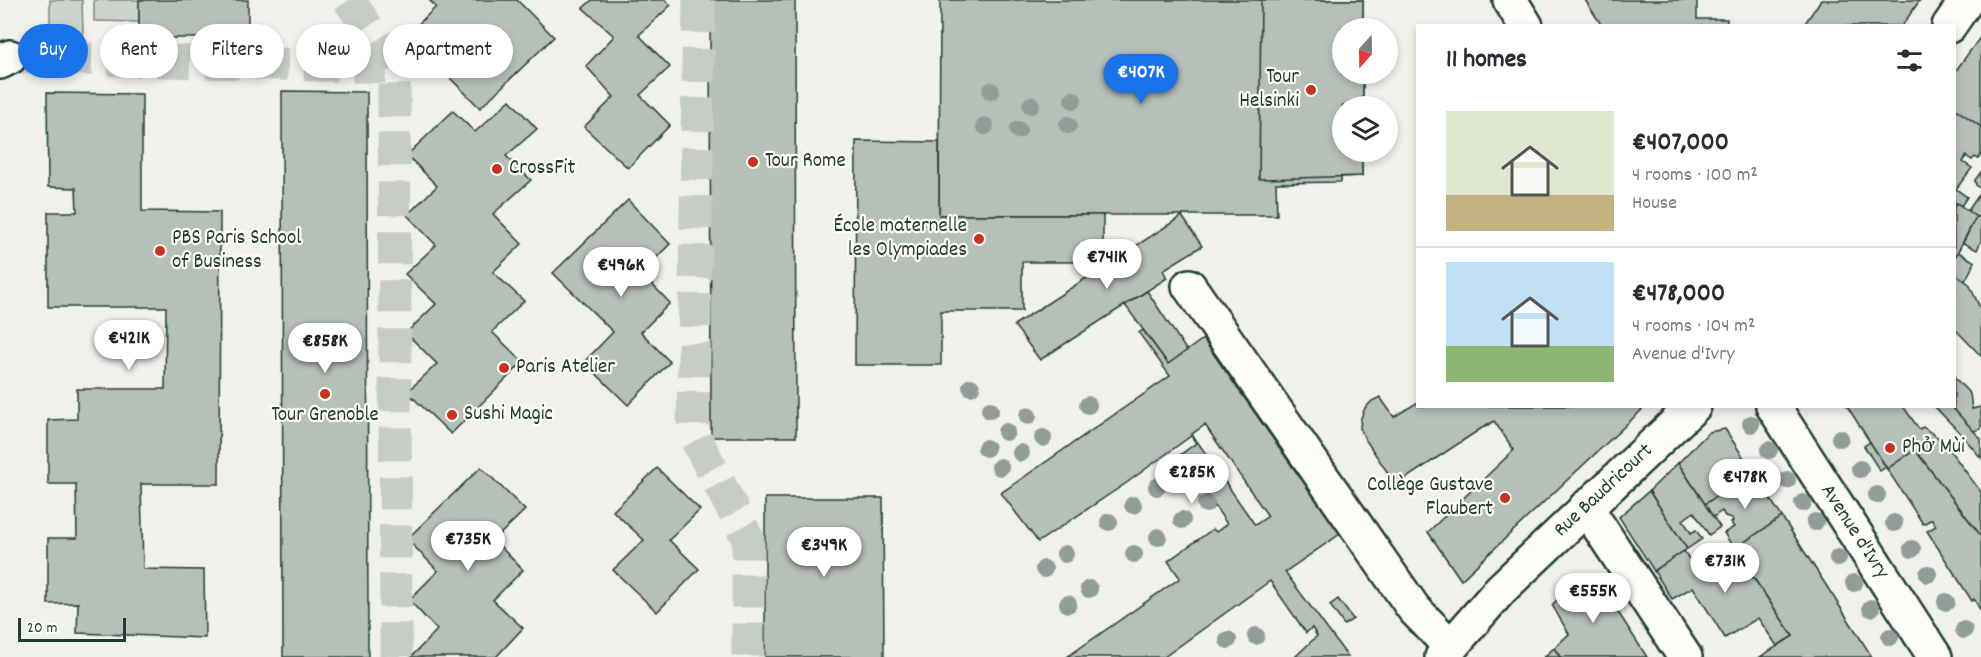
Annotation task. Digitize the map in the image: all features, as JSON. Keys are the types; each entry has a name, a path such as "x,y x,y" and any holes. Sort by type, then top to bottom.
{"street":[{"path":"1510,0 1525,24"},
{"path":"1950,24 1967,0"},
{"path":"1189,286 1446,652"},
{"name":"Rue Baudricourt","path":"1446,652 1501,589 1692,408"},
{"name":"Avenue d'Ivry","path":"1774,408 1935,657"},
{"path":"1586,507 1685,657"}],"shaded area":[{"path":"50,0 82,0 83,24 50,24"},
{"path":"94,0 139,0 139,22 94,21"}],"building":[{"path":"139,0 248,0 248,24 190,24 190,38 178,38 178,24 139,24"},
{"path":"429,0 517,0 554,37 513,76 513,24 418,24 436,7"},
{"path":"592,0 665,0 671,5 639,35 670,67 640,95 670,125 628,168 584,127 614,97 586,66 614,36 583,8"},
{"name":"Tour Rome","path":"710,0 795,0 796,437 711,437"},
{"path":"940,0 1363,0 1363,18 1332,18 1332,84 1363,84 1363,96 1332,96 1332,162 1362,162 1362,176 1341,177 1341,182 1276,183 1277,215 939,215"},
{"name":"Tour Helsinki","path":"1261,0 1363,0 1363,18 1332,18 1332,84 1363,84 1363,96 1332,96 1332,162 1362,162 1362,176 1259,179"},
{"path":"1585,0 1697,0 1697,19 1727,19 1727,24 1601,24"},
{"path":"1821,0 1920,0 1903,24 1804,24"},
{"path":"1981,36 1981,127 1956,109 1956,70"},
{"path":"450,78 511,78 480,108"},
{"name":"Tour Grenoble","path":"282,91 367,92 368,657 283,657"},
{"path":"47,93 142,94 142,211 220,212 219,484 141,484 143,569 204,570 205,638 77,633 78,603 48,604 48,538 77,538 76,484 48,484 48,420 77,419 77,389 165,389 166,307 48,307 48,212 77,212 76,188 48,187"},
{"path":"510,100 537,129 506,156 531,180 493,214 522,244 493,272 524,301 492,332 523,362 451,434 407,392 437,364 406,333 436,304 405,274 436,245 407,215 437,186 407,155 453,111 475,132"},
{"path":"1956,109 1981,127 1981,155 1978,159 1975,157 1972,160 1966,156 1963,162 1972,168 1956,189"},
{"name":"École maternelle les Olympiades","path":"856,141 939,142 939,215 1103,215 1103,262 1022,262 1022,311 941,311 941,365 855,365"},
{"path":"1981,172 1981,189 1976,185 1975,180"},
{"path":"1956,189 1967,197 1961,206 1956,203"},
{"path":"1981,192 1981,217 1976,217 1967,212"},
{"path":"628,200 670,244 641,273 670,303 641,332 670,362 628,405 584,362 613,332 553,273"},
{"path":"1956,204 1976,217 1956,255"},
{"path":"1182,216 1202,246 1163,270 1167,278 1040,360 1014,325"},
{"path":"1976,217 1981,217 1981,241 1977,250 1963,243"},
{"path":"1958,252 1975,262 1965,281 1956,274"},
{"path":"1956,274 1969,284 1981,310 1981,356 1956,330"},
{"path":"1147,291 1187,351 1168,364 1125,305"},
{"path":"1143,330 1168,364 1203,339 1340,534 1285,572 1348,657 1295,657 1317,636 1312,628 1306,633 1270,581 1164,657 1067,657 1180,578 1168,561 1213,529 1216,532 1227,524 1180,455 1196,443 1191,436 1125,484 1038,542 1001,493 1170,376 1139,333","holes":["1205,425 1268,516 1255,525 1192,434"]},
{"path":"1956,379 1970,394 1972,409 1981,407 1981,429 1973,431 1953,408 1956,408"},
{"name":"Collège Gustave Flaubert","path":"1380,397 1394,417 1416,403 1416,408 1644,408 1461,580 1428,532 1514,450 1494,421 1396,485 1360,428 1365,408"},
{"path":"1848,408 1904,408 1919,429 1923,427 1943,441 1981,492 1981,536 1915,450 1887,469"},
{"path":"1936,408 1953,408 1981,439 1981,458"},
{"path":"1725,429 1753,472 1705,504 1678,463 1709,432"},
{"path":"1870,442 1886,467 1880,471 1864,446"},
{"path":"1915,450 1981,536 1981,611 1974,599 1972,601 1927,531 1936,526 1932,519 1923,524 1887,469"},
{"path":"1678,463 1720,527 1709,535 1694,512 1683,520 1691,533 1696,530 1702,539 1687,549 1649,491"},
{"path":"481,467 525,510 494,540 523,570 493,600 523,628 496,657 411,657 437,630 409,600 438,571 407,539"},
{"path":"657,468 700,510 669,540 699,569 657,612 613,570 644,540 613,511"},
{"path":"1753,472 1782,517 1734,549 1724,533 1734,527 1731,523 1732,518 1725,516 1722,511 1713,517 1705,504"},
{"path":"1649,491 1687,549 1654,571 1619,517"},
{"path":"765,498 883,498 884,657 765,657"},
{"path":"1782,517 1872,657 1760,657 1793,636 1734,549"},
{"path":"1684,551 1699,575 1735,551 1793,636 1777,646 1758,618 1725,638 1693,587 1672,599 1654,571"},
{"path":"1582,576 1596,578 1647,657 1560,657 1554,648 1569,634 1552,605"},
{"path":"1338,599 1353,619 1344,625 1330,605"},
{"path":"1554,648 1560,657 1544,657"}],"tunnel":[{"path":"349,0 394,67 396,657"},
{"path":"699,0 693,433 748,539 748,657"},
{"path":"10,57 383,67"}],"place":[{"name":"Tour Helsinki","path":"1311,90"},
{"name":"Tour Rome","path":"753,162"},
{"name":"CrossFit","path":"497,169"},
{"name":"École maternelle les Olympiades","path":"979,239"},
{"name":"PBS Paris School of Business","path":"160,251"},
{"name":"Paris Atelier","path":"504,368"},
{"name":"Tour Grenoble","path":"325,394"},
{"name":"Sushi Magic","path":"452,415"},
{"name":"Phở Mùi","path":"1890,448"},
{"name":"Collège Gustave Flaubert","path":"1505,498"}]}
